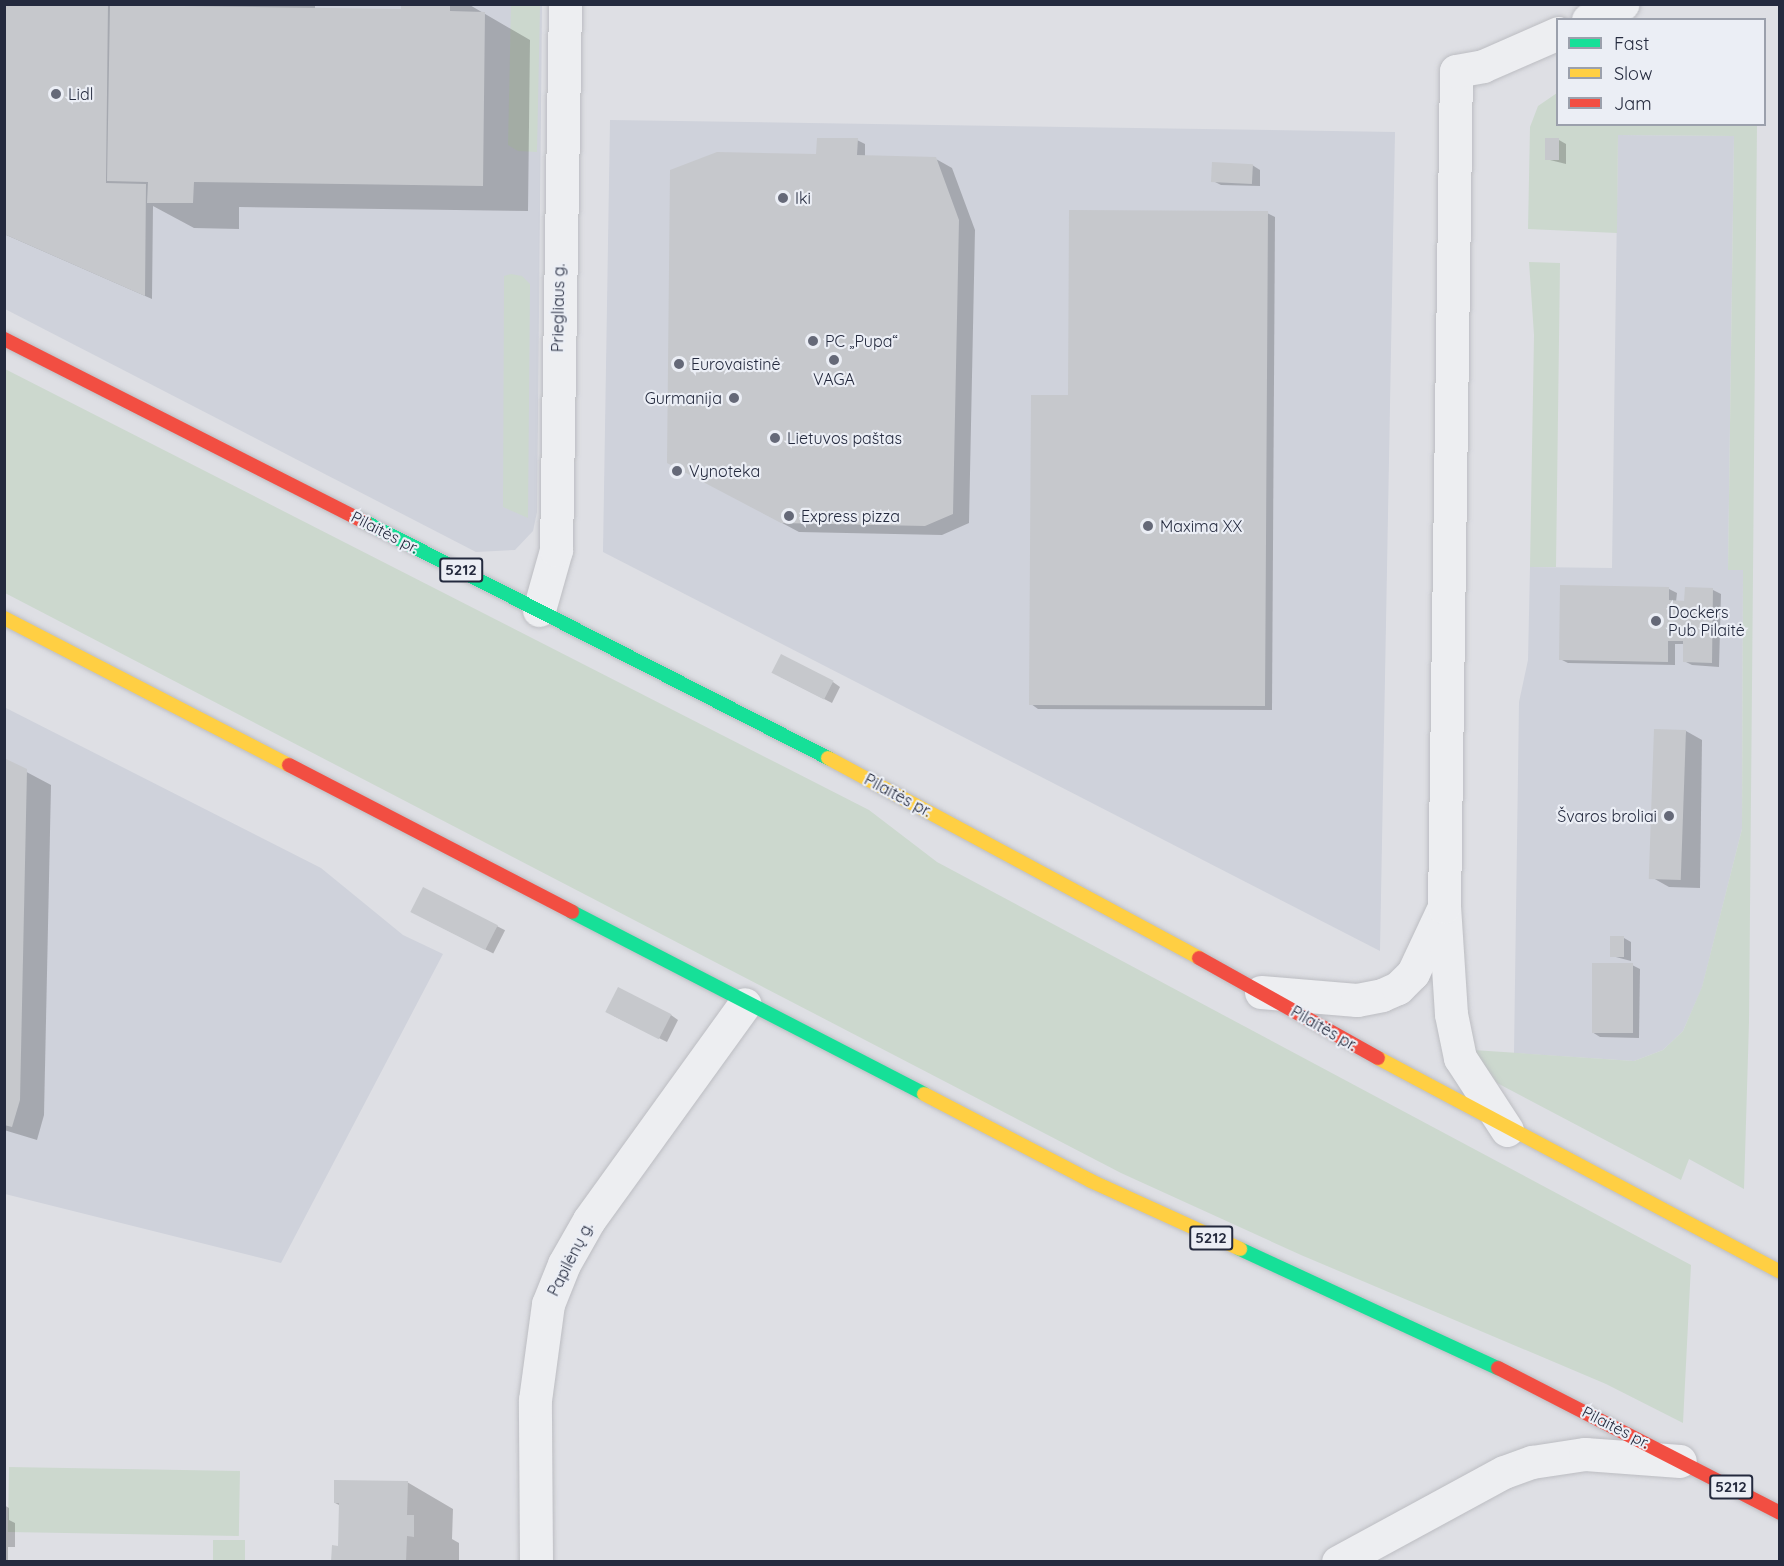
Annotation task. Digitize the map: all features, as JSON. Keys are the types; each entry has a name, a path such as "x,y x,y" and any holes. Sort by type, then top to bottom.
{"main road":[{"name":"Pilaitės pr.","path":"4,339 776,730 1261,992 1507,1130 1779,1272"},
{"name":"Pilaitės pr.","path":"4,618 745,1004 1091,1181 1473,1355 1779,1513"}],"street":[{"name":"Priegliaus g.","path":"539,610 556,550 566,4"},
{"path":"1592,18 1622,4"},
{"path":"1507,1130 1460,1058 1451,1014 1443,907 1456,71 1483,66 1556,33"},
{"path":"1261,992 1357,1000 1382,995 1398,987 1413,973 1443,907"},
{"name":"Papilėnų g.","path":"536,1562 534,1400 548,1304 564,1264 589,1220 745,1004"},
{"path":"1338,1562 1504,1472 1532,1462 1585,1454 1682,1461"}],"shaded area":[{"path":"4,5 542,5 537,512 533,531 515,550 476,552 5,309"},
{"path":"511,5 540,5 537,152 518,151 508,145"},
{"path":"1556,94 1556,126 1757,126 1749,1022 1744,1189 1689,1159 1681,1180 1497,1083 1473,1050 1634,1061 1663,1050 1683,1031 1702,987 1742,829 1743,570 1728,570 1734,136 1618,135 1617,233 1528,229 1530,127 1538,106"},
{"path":"610,120 1395,132 1380,951 603,552"},
{"path":"1618,135 1734,136 1728,570 1743,570 1742,829 1702,988 1683,1031 1663,1050 1634,1061 1514,1053 1519,702 1528,660 1530,567 1612,568"},
{"path":"1529,262 1560,263 1556,567 1530,567 1534,335"},
{"path":"511,274 522,276 530,284 528,518 503,507 504,276"},
{"path":"5,369 869,810 937,862 1691,1265 1683,1423 1606,1384 1301,1255 1121,1173 5,593"},
{"path":"4,707 321,868 403,935 443,954 281,1263 5,1194"},
{"path":"9,1467 240,1471 239,1536 8,1532"},
{"path":"213,1540 245,1540 245,1561 213,1561"}],"building":[{"name":"Lidl","path":"4,4 108,4 106,183 146,184 145,296 4,234"},
{"path":"401,4 450,4 450,11 485,12 483,186 194,182 193,203 147,203 148,182 107,181 110,5 401,9"},
{"name":"PC „Pupa“","path":"817,138 858,138 857,155 936,157 959,220 953,514 925,526 781,523 667,463 670,170 717,152 816,154"},
{"path":"1545,138 1559,138 1559,160 1545,160"},
{"path":"1212,162 1253,164 1252,184 1211,182"},
{"name":"Maxima XX","path":"1069,210 1268,211 1265,706 1029,705 1031,395 1068,395"},
{"name":"Dockers Pub Pilaitė","path":"1560,585 1669,587 1669,600 1684,601 1685,587 1713,588 1712,663 1683,662 1683,641 1668,641 1668,662 1559,660"},
{"path":"781,654 834,681 824,699 771,673"},
{"name":"Švaros broliai","path":"1654,729 1686,730 1681,880 1649,879"},
{"path":"4,758 27,769 20,1100 12,1127 4,1125"},
{"path":"423,887 498,925 485,950 410,912"},
{"path":"1610,936 1624,936 1624,957 1610,957"},
{"path":"1592,963 1633,963 1633,1033 1592,1033"},
{"path":"618,987 671,1014 659,1039 605,1012"},
{"path":"334,1480 408,1481 407,1515 414,1515 414,1537 407,1536 406,1562 331,1562 332,1545 338,1546 339,1503 334,1503"}],"traffic: fast":[{"path":"365,522 828,758"},
{"path":"572,912 924,1094"},
{"path":"1240,1249 1498,1368"}],"traffic: slow":[{"path":"4,618 289,765"},
{"path":"828,758 1199,958"},
{"path":"1378,1058 1780,1272"},
{"path":"924,1094 1091,1181 1240,1249"}],"traffic: jam":[{"path":"4,339 365,522"},
{"path":"289,765 572,912"},
{"path":"1199,958 1378,1058"},
{"path":"1498,1368 1780,1513"}],"place":[{"name":"Lidl","path":"56,94"},
{"name":"Iki","path":"783,198"},
{"name":"PC „Pupa“","path":"813,341"},
{"name":"VAGA","path":"834,360"},
{"name":"Eurovaistinė","path":"679,364"},
{"name":"Gurmanija","path":"734,398"},
{"name":"Lietuvos paštas","path":"775,438"},
{"name":"Vynoteka","path":"677,471"},
{"name":"Express pizza","path":"789,516"},
{"name":"Maxima XX","path":"1148,526"},
{"name":"Dockers Pub Pilaitė","path":"1656,621"},
{"name":"Švaros broliai","path":"1669,816"}]}
